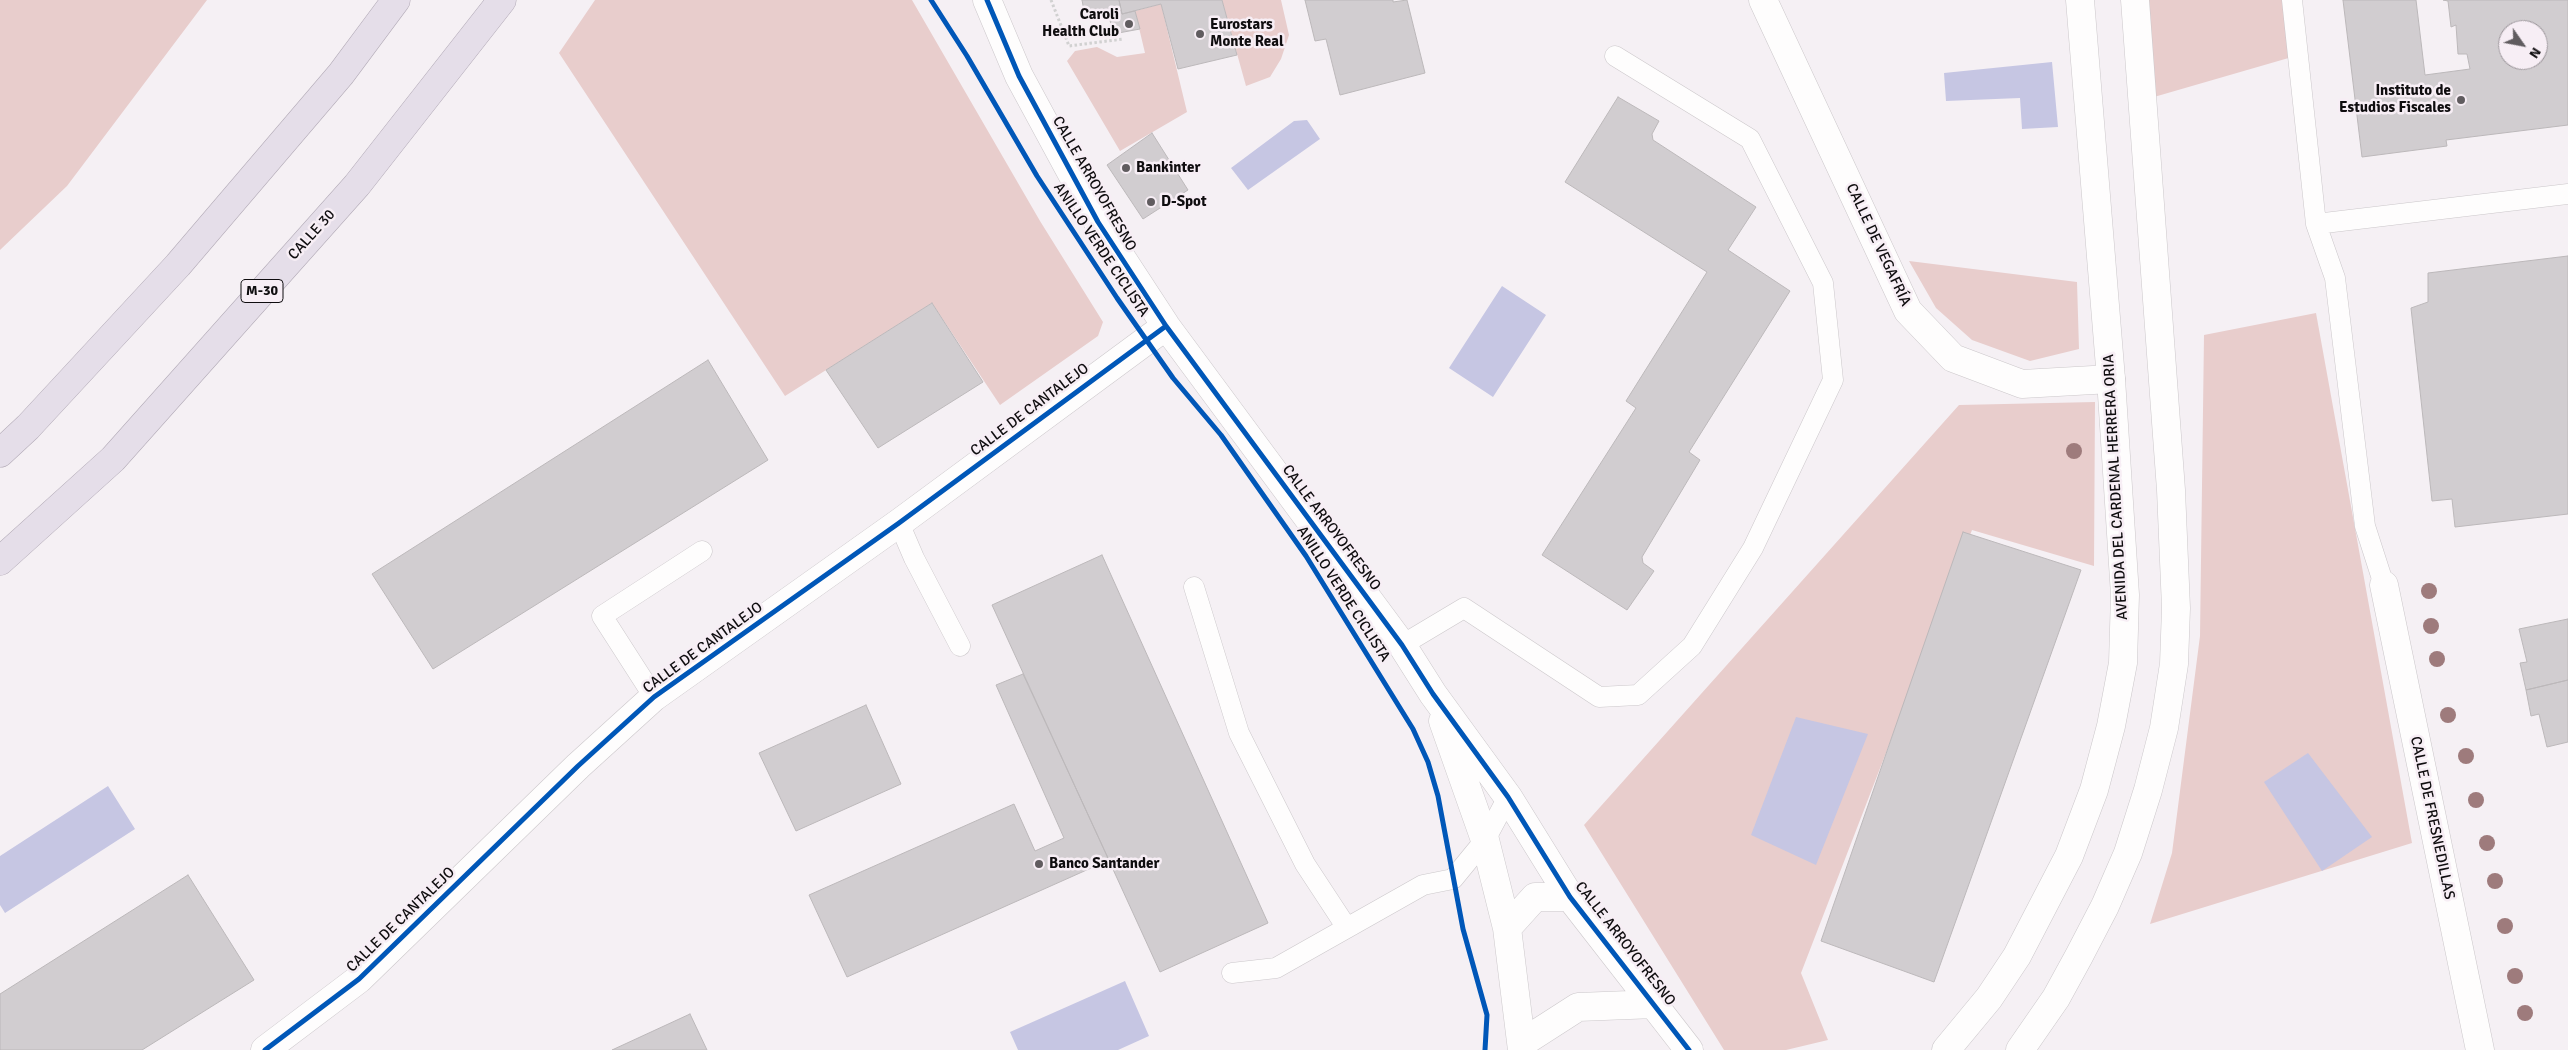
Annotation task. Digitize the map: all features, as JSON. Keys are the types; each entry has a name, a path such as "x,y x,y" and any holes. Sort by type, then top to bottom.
{"highway":[{"path":"0,454 28,427 178,266 341,74 396,0"},
{"name":"CALLE 30","path":"0,561 119,451 357,185 502,0"}],"street":[{"name":"CALLE ARROYOFRESNO","path":"987,0 1019,76 1098,222 1166,326 1402,645 1433,694 1508,797 1570,897 1689,1050"},
{"name":"CALLE DE VEGAFRÍA","path":"1763,0 1908,311 1953,358 2022,384 2111,379"},
{"name":"AVENIDA DEL CARDENAL HERRERA ORIA","path":"1946,1050 1989,998 2017,956 2044,908 2069,856 2088,807 2111,726 2123,663 2125,596 2111,379 2080,0"},
{"path":"2020,1050 2056,998 2080,956 2128,854 2148,790 2164,728 2174,664 2176,608 2171,490 2135,0"},
{"name":"CALLE DE CANTALEJO","path":"264,1050 359,979 578,766 654,698 899,523 1166,326"},
{"name":"CALLE DE FRESNEDILLAS","path":"2384,585 2480,1050"},
{"name":"CALLE ARROYOFRESNO","path":"1433,694 1485,840 1507,928 1522,1046"},
{"path":"1507,928 1535,897 1570,897"},
{"path":"1522,1046 1578,1007 1655,1004"}],"lane":[{"path":"2292,0 2316,224 2335,278 2365,526 2384,585"},
{"path":"1402,645 1464,608 1599,697 1638,695 1692,646 1753,548 1833,380 1824,283 1750,139 1615,56"},
{"path":"2316,224 2568,194"},
{"path":"899,523 914,558 960,646"},
{"path":"654,698 602,616 702,551"},
{"path":"1194,587 1239,733 1305,864 1347,928"},
{"path":"1232,973 1276,968 1423,884 1453,879 1485,840 1508,797"}],"path":[{"path":"1051,0 1070,46 1123,39"}],"shaded area":[{"path":"0,0 207,0 67,186 0,250"},
{"path":"595,0 912,0 1040,221 1103,322 1098,336 1000,405 932,303 785,396 559,53"},
{"path":"1222,0 1281,0 1289,35 1281,59 1270,77 1246,86"},
{"path":"2146,0 2282,0 2292,57 2154,97"},
{"path":"1161,4 1187,112 1120,151 1067,61 1075,51 1097,47 1117,57 1145,53 1135,11"},
{"path":"1909,261 2077,282 2079,349 2030,361 1972,340 1936,308"},
{"path":"2316,313 2412,843 2150,924 2172,853 2200,636 2204,335"},
{"path":"2095,402 2094,566 1972,530 1801,973 1828,1040 1786,1050 1724,1050 1584,825 1959,405"}],"water":[{"path":"2052,62 2058,127 2022,129 2020,98 1946,101 1944,73"},
{"path":"1307,120 1320,139 1248,190 1231,168 1294,121"},
{"path":"1502,286 1546,315 1493,397 1449,368"},
{"path":"1796,717 1868,734 1816,865 1751,835"},
{"path":"2308,753 2372,837 2322,871 2264,782"},
{"path":"108,786 135,829 5,913 0,905 0,856"},
{"path":"1125,981 1149,1036 1118,1050 1018,1050 1010,1032"}],"building":[{"path":"1082,0 1119,0 1122,14 1135,11 1140,29 1113,34 1108,11 1085,16"},
{"name":"Eurostars Monte Real","path":"1119,0 1222,0 1237,55 1178,69 1161,4 1122,14"},
{"path":"1305,0 1393,0 1393,2 1407,0 1425,73 1340,95 1326,39 1315,41"},
{"name":"Instituto de Estudios Fiscales","path":"2343,0 2416,0 2425,75 2470,69 2467,54 2458,54 2456,25 2451,27 2448,1 2443,0 2568,0 2568,125 2446,140 2447,146 2362,157"},
{"path":"1618,97 1659,121 1652,134 1653,140 1756,207 1728,250 1790,291 1689,452 1700,460 1642,557 1643,563 1654,571 1627,610 1542,555 1636,408 1626,401 1707,272 1565,182"},
{"path":"1152,133 1188,190 1143,219 1107,165"},
{"path":"2568,256 2568,514 2455,527 2452,499 2432,501 2411,308 2428,302 2428,273"},
{"path":"932,303 983,382 878,448 826,370"},
{"path":"708,360 768,460 433,669 372,574"},
{"path":"1963,532 2081,570 1934,982 1821,941"},
{"path":"1102,555 1268,923 1160,972 992,605"},
{"path":"2568,619 2568,680 2526,690 2520,663 2527,662 2519,629"},
{"path":"1023,674 1109,860 847,977 809,895 1014,804 1035,851 1064,838 996,685"},
{"path":"2568,680 2568,742 2547,747 2539,714 2531,716 2526,690"},
{"path":"866,705 901,784 796,831 759,753"},
{"path":"188,875 254,980 142,1050 0,1050 0,994"},
{"path":"690,1014 707,1050 612,1050"}],"cycle path":[{"name":"ANILLO VERDE CICLISTA","path":"931,0 967,56 1037,176 1117,298 1173,378 1221,435 1306,556 1413,729 1428,762 1438,796 1463,929 1487,1015 1485,1050"},
{"name":"ANILLO VERDE CICLISTA","path":"987,0 1019,76 1098,222 1166,326 1402,645 1433,694 1508,797 1570,897 1689,1050"},
{"path":"265,1050 359,979 578,766 654,697 899,523 1166,326"}],"place":[{"name":"Caroli Health Club","path":"1129,24"},
{"name":"Eurostars Monte Real","path":"1200,34"},
{"name":"Instituto de Estudios Fiscales","path":"2461,100"},
{"name":"Bankinter","path":"1126,168"},
{"name":"D-Spot","path":"1151,202"},
{"name":"Banco Santander","path":"1039,864"}]}
